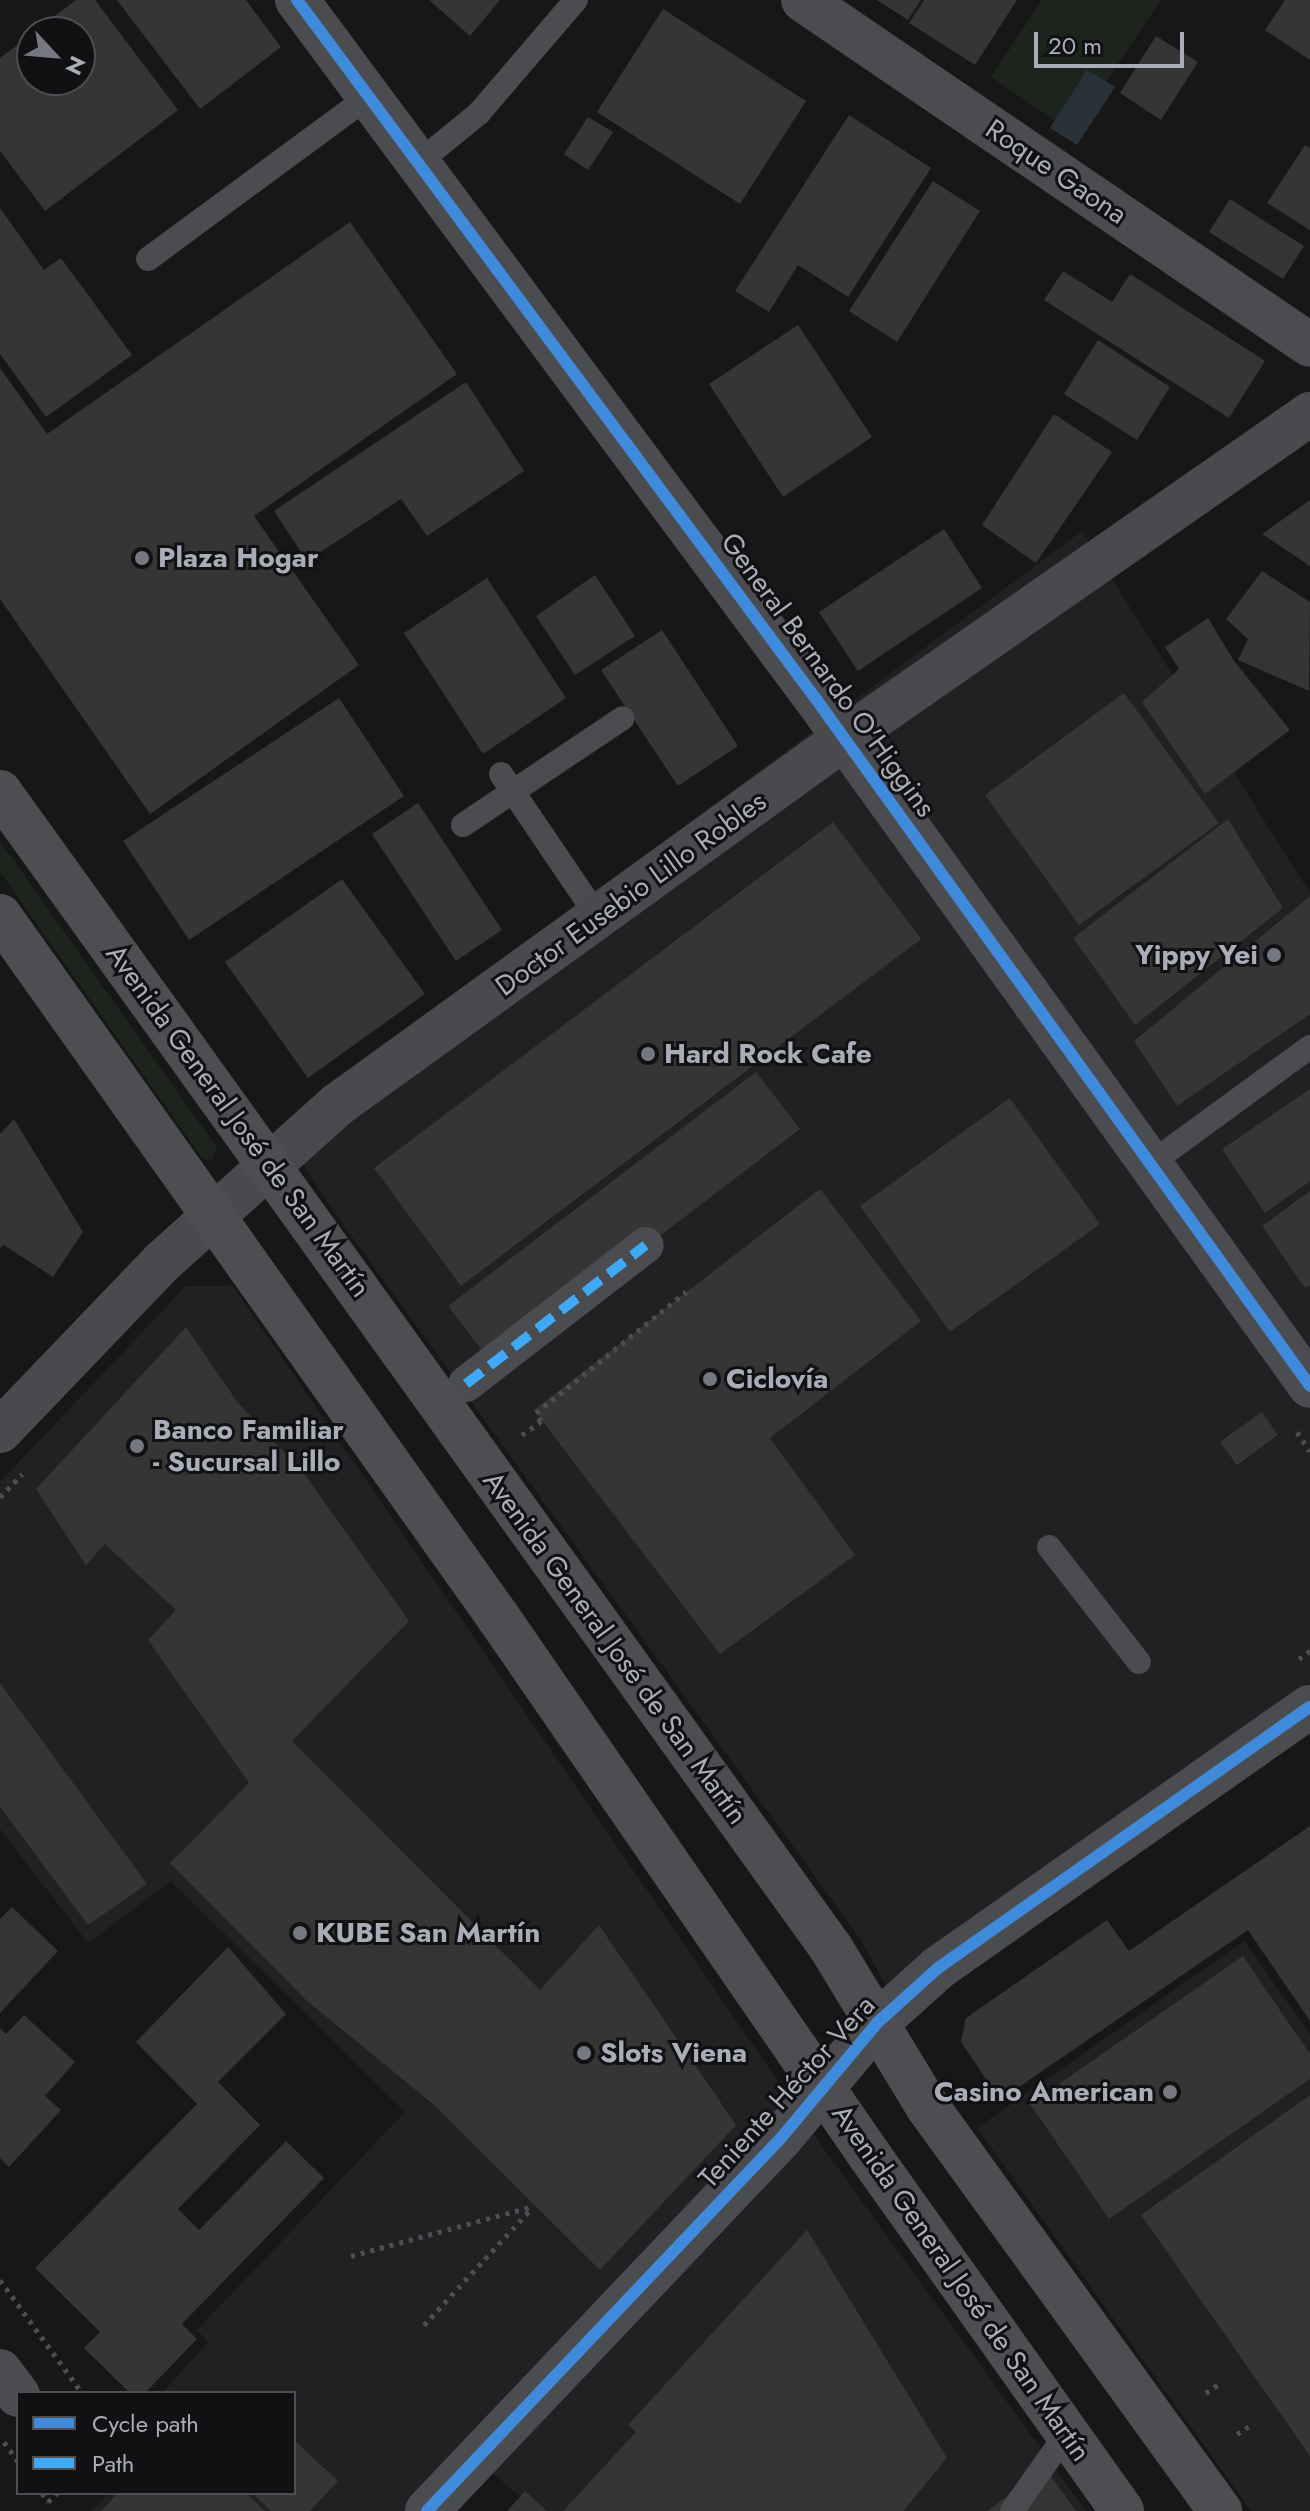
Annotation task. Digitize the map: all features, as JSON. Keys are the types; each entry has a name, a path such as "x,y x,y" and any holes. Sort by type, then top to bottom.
{"highway":[{"name":"Avenida General José de San Martín","path":"0,792 831,1948 927,2106 1220,2511"},
{"name":"Avenida General José de San Martín","path":"0,916 1122,2511"}],"main road":[{"name":"Doctor Eusebio Lillo Robles","path":"0,1431 212,1215 346,1099 845,738 1310,414"}],"street":[{"name":"General Bernardo O'Higgins","path":"297,0 845,738 1310,1386"},
{"name":"Roque Gaona","path":"803,0 1310,345"},
{"path":"466,1384 646,1245"},
{"name":"Teniente Héctor Vera","path":"427,2511 823,2088 877,2023 938,1968 1310,1707"},
{"path":"0,2371 16,2392"}],"lane":[{"path":"418,163 479,113 576,0"},
{"path":"148,259 369,96"},
{"path":"463,825 506,782 623,718"},
{"path":"506,782 598,917"},
{"path":"1150,1164 1310,1047"},
{"path":"1049,1547 1139,1662"},
{"path":"1012,2511 1067,2433"}],"path":[{"path":"510,1444 541,1421 536,1413 686,1292 676,1280"},
{"path":"351,2256 534,2206 424,2325"},
{"path":"0,2280 81,2391"},
{"path":"1206,2393 1219,2384"},
{"path":"1237,2434 1251,2425"},
{"path":"0,2436 16,2458"}],"shaded area":[{"path":"1042,0 1161,0 1072,132 991,77"},
{"path":"1087,70 1115,87 1077,145 1050,128"},
{"path":"1082,531 1310,893 1310,1707 897,2006 861,1940 326,1201 280,1127"},
{"path":"0,841 217,1148 211,1161 202,1158 0,872"},
{"path":"186,1286 233,1286 827,2153 1086,2511 537,2511 476,2459 427,2511 91,2511 107,2495 296,2495 296,2391 164,2391 208,2342 197,2330 405,2112 171,1881 88,1943 0,1829 0,1482"},
{"path":"1244,1941 1310,2034 1310,2511 1251,2511 977,2128"}],"building":[{"path":"76,0 95,0 178,110 45,211 0,151 0,58 16,46 16,96 96,96 96,16 55,16"},
{"path":"117,0 246,0 281,47 200,109"},
{"path":"429,0 500,0 470,36"},
{"path":"877,0 921,0 908,20"},
{"path":"924,0 1017,0 975,65 909,23"},
{"path":"1285,0 1310,0 1310,60 1265,30"},
{"path":"663,9 806,101 740,204 597,112"},
{"path":"1156,36 1198,62 1161,120 1120,93"},
{"path":"849,115 931,168 848,297 798,265 769,312 735,291"},
{"path":"588,117 613,132 588,170 564,154"},
{"path":"1305,145 1310,148 1310,230 1267,203"},
{"path":"933,181 980,211 897,342 849,311"},
{"path":"1230,199 1304,246 1283,279 1209,232"},
{"path":"0,208 44,270 61,258 132,355 46,417 0,354"},
{"name":"Plaza Hogar","path":"350,222 457,374 254,516 359,665 150,814 0,599 0,368 47,434"},
{"path":"1063,271 1112,302 1130,274 1265,361 1229,418 1044,300"},
{"path":"798,325 872,437 783,497 709,384"},
{"path":"1098,340 1170,387 1137,440 1064,394"},
{"path":"466,382 524,471 427,536 401,499 307,561 274,511"},
{"path":"1054,414 1112,452 1036,563 982,525"},
{"path":"1310,500 1310,566 1262,534"},
{"path":"944,529 982,588 858,671 819,612"},
{"path":"1262,571 1310,602 1309,691 1238,660 1248,639 1226,619"},
{"path":"595,575 635,636 575,675 536,616"},
{"path":"487,578 566,698 483,754 404,633"},
{"path":"1208,618 1234,661 1290,730 1205,794 1142,702 1179,669 1165,647"},
{"path":"662,630 738,746 678,786 601,670"},
{"path":"1124,693 1219,823 1079,925 985,795"},
{"path":"339,698 404,796 189,940 123,841"},
{"path":"418,803 502,930 456,961 372,834"},
{"path":"1228,819 1283,908 1135,1025 1073,938"},
{"path":"833,822 921,939 461,1286 374,1168"},
{"path":"342,879 425,994 308,1078 225,962"},
{"name":"Yippy Yei","path":"1310,896 1310,1014 1177,1106 1134,1041"},
{"path":"756,1072 800,1129 492,1364 448,1306"},
{"path":"1310,1089 1310,1181 1265,1213 1222,1149"},
{"path":"1010,1098 1100,1224 950,1332 860,1206"},
{"path":"14,1119 83,1232 53,1277 4,1245 0,1248 0,1134"},
{"name":"Ciclovía","path":"820,1189 921,1321 770,1438 855,1555 720,1654 534,1410"},
{"path":"1310,1191 1310,1285 1305,1288 1262,1226"},
{"path":"186,1327 238,1403 303,1472 409,1621 292,1741 540,1990 599,1925 736,2125 600,2270 433,2104 306,2000 170,1863 249,1783 148,1640 176,1610 105,1544 86,1565 36,1489"},
{"path":"1262,1412 1278,1435 1237,1465 1220,1442"},
{"path":"0,1683 147,1884 88,1925 0,1807"},
{"path":"1310,1826 1310,2021 1248,1930 1000,2100 961,2042 966,2018 1107,1920 1129,1951"},
{"path":"12,1907 58,1951 0,2013 0,1919"},
{"path":"228,1947 286,2014 218,2082 260,2125 178,2209 199,2230 286,2141 324,2178 182,2324 197,2339 147,2391 128,2391 84,2348 100,2332 35,2268 197,2104 136,2042"},
{"name":"Casino American","path":"1243,1956 1310,2054 1310,2079 1109,2219 1030,2104"},
{"path":"24,2015 75,2062 45,2096 61,2110 9,2167 0,2158 0,2028 6,2034"},
{"path":"1310,2095 1310,2456 1141,2215"},
{"path":"807,2230 947,2458 903,2511 563,2511 636,2432 628,2425"},
{"path":"296,2442 338,2481 310,2511 271,2511 254,2495 296,2495"},
{"path":"1045,2468 1076,2511 987,2511"},
{"path":"525,2491 547,2511 507,2511"},
{"path":"116,2495 248,2495 265,2511 101,2511"}],"marked path":[{"path":"466,1384 646,1245"}],"cycle path":[{"path":"297,0 816,699 1310,1386"},
{"path":"427,2511 781,2138 877,2023 938,1968 1310,1707"}],"place":[{"name":"Plaza Hogar","path":"142,558"},
{"name":"Yippy Yei","path":"1274,955"},
{"name":"Hard Rock Cafe","path":"648,1054"},
{"name":"Ciclovía","path":"710,1379"},
{"name":"Banco Familiar - Sucursal Lillo","path":"137,1446"},
{"name":"KUBE San Martín","path":"300,1933"},
{"name":"Slots Viena","path":"584,2053"},
{"name":"Casino American","path":"1170,2092"}]}
